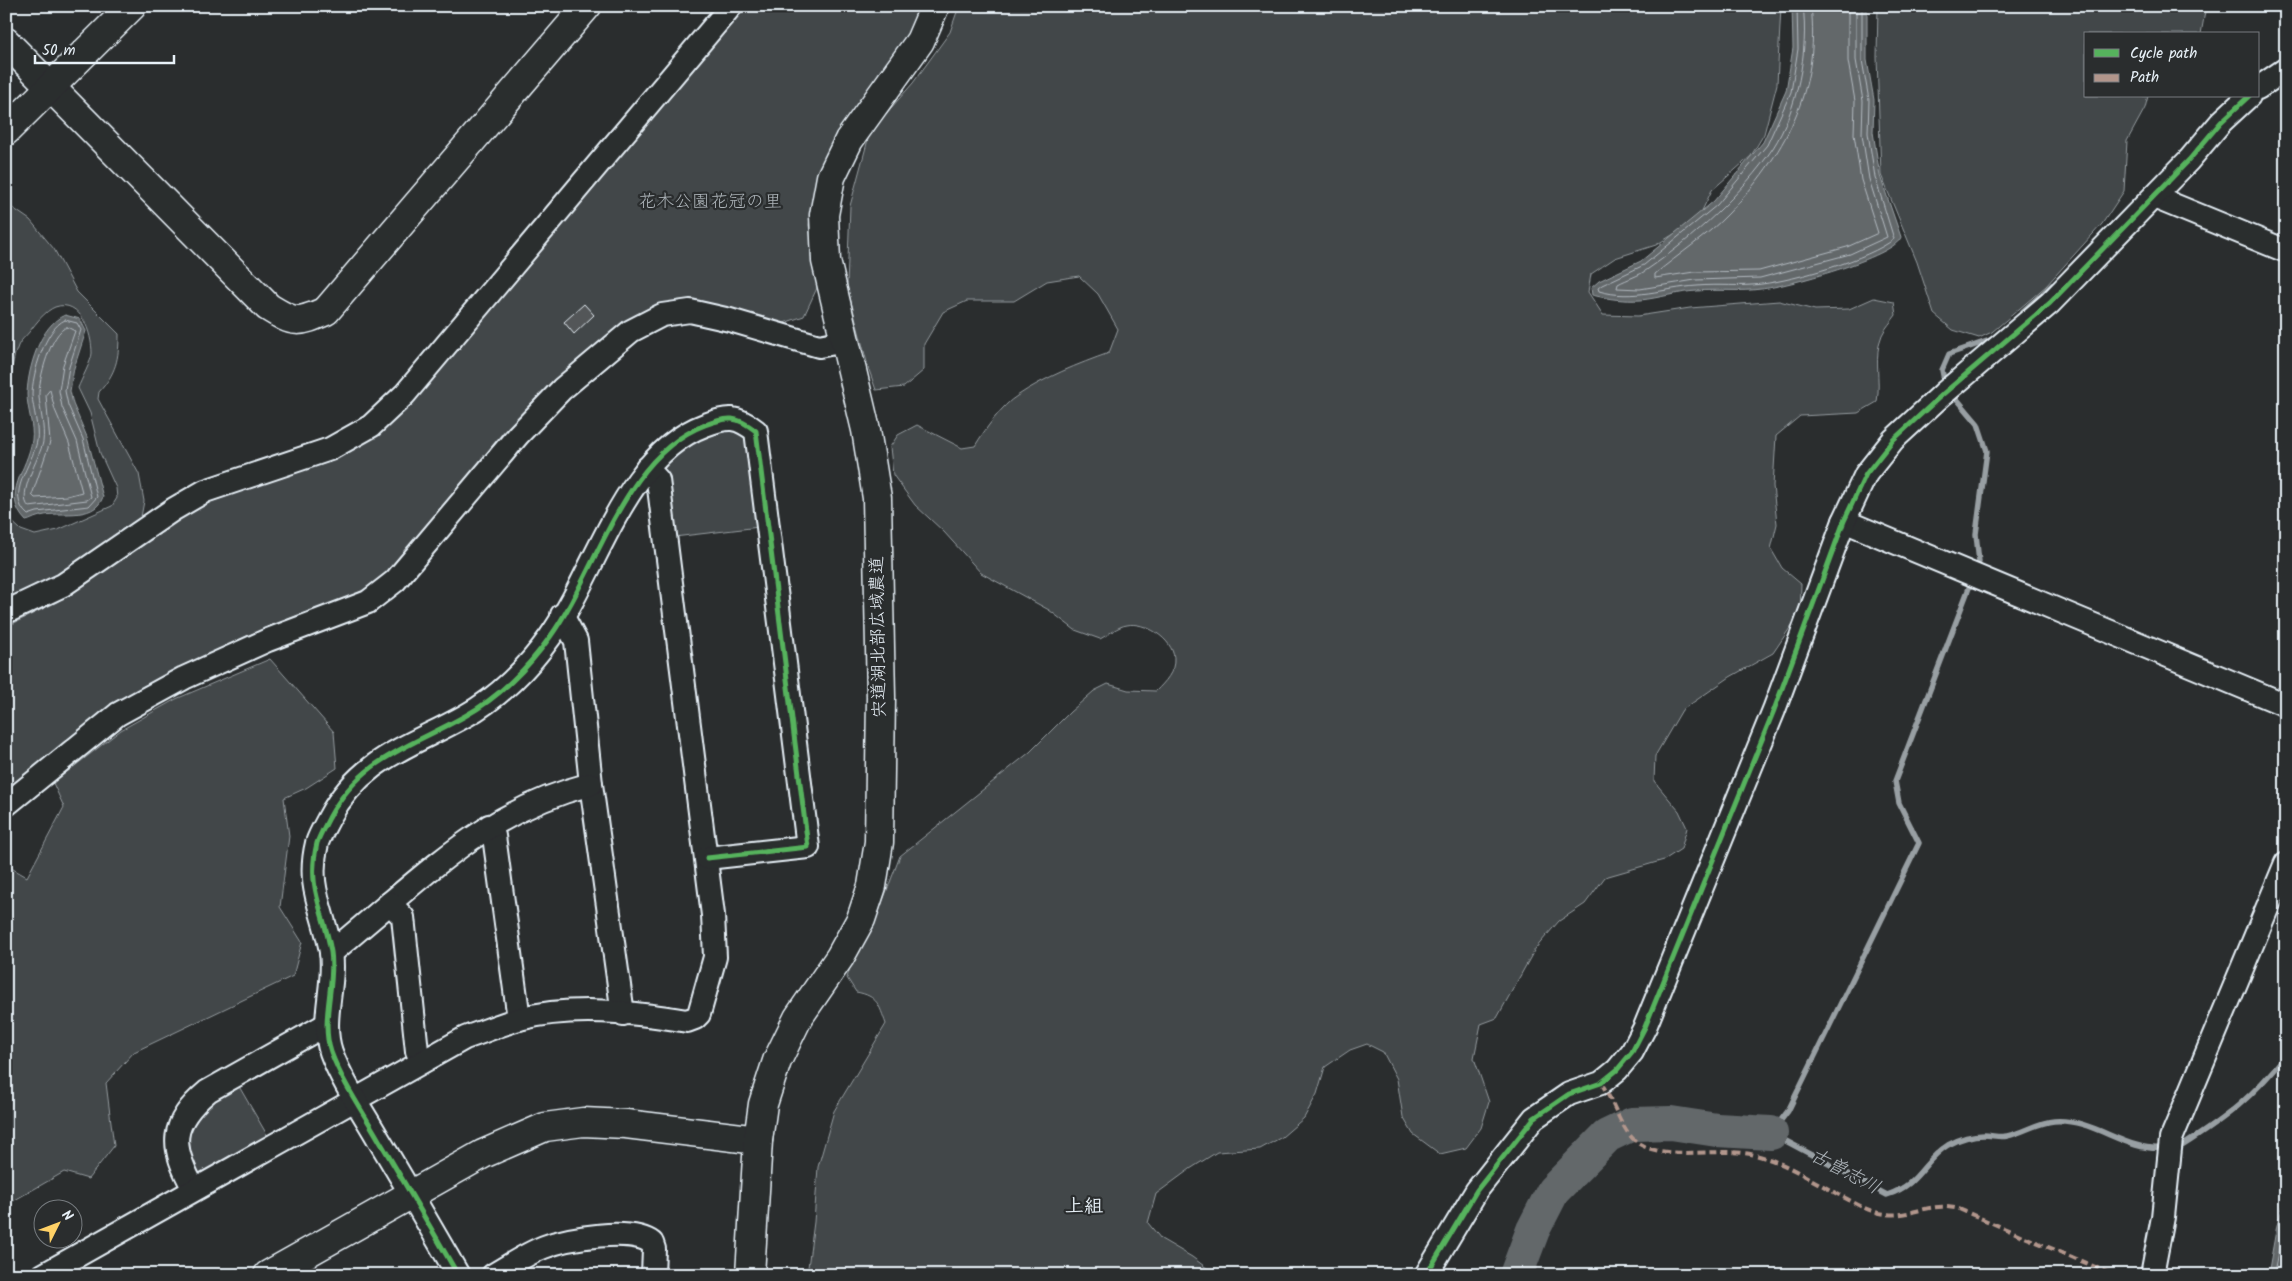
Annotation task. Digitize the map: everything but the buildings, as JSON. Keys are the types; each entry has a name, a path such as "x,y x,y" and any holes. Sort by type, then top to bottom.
{"street":[{"path":"6,131 132,6"},
{"path":"6,42 268,307 283,317 301,322 326,311 587,6"},
{"path":"6,612 63,585 174,509 205,491 330,449 371,426 405,394 731,6"},
{"name":"宍道湖北部広域農道","path":"750,1275 758,1140 763,1104 777,1061 798,1018 840,957 861,919 872,886 879,842 881,697 877,498 866,430 826,261 824,215 831,176 849,140 920,41 935,6"},
{"path":"2260,87 2286,69"},
{"path":"1426,1275 1477,1190 1534,1118 1569,1094 1601,1083 1617,1070 1632,1052 1645,1028 1728,828 1844,521 1866,474 1893,440 1943,394 2050,303 2154,197 2221,122 2247,98"},
{"path":"2154,197 2205,216 2286,251"},
{"path":"6,806 118,714 184,678 268,640 368,602 395,581 524,428 562,390 631,331 662,315 690,312 730,320 818,346 845,341"},
{"path":"458,1275 355,1100 331,1050 327,1024 331,995 331,953 314,888 313,866 318,840 337,803 362,774 391,752 466,716 499,692 550,637 612,523 647,468 666,447 696,428 719,420 742,419 756,430 808,847 707,858"},
{"path":"43,1275 465,1038 519,1019 587,1010 687,1020 695,1018 699,1014 715,958 707,858 658,480 647,468"},
{"path":"1844,521 2286,704"},
{"path":"562,616 576,641 591,784 623,1014"},
{"path":"331,953 458,846 489,826 542,799 591,784"},
{"path":"489,826 494,836 519,1019"},
{"path":"2152,1275 2163,1217 2170,1146 2286,863"},
{"path":"390,903 402,917 417,1051 421,1062"},
{"path":"194,1189 182,1168 176,1151 176,1135 180,1122 192,1105 208,1091 327,1024"},
{"path":"268,1275 483,1154 545,1128 583,1122 626,1124 758,1140"},
{"path":"493,1275 544,1247 582,1238 640,1236 652,1243 654,1249 653,1275"}],"green space":[{"name":"花木公園花冠の里","path":"741,6 923,6 899,50 877,82 852,111 832,146 815,188 809,225 817,288 804,316 781,324 707,304 579,362 504,431 411,549 376,583 345,600 301,614 247,636 175,671 116,703 89,722 6,791 6,627 57,602 173,520 219,498 330,461 361,445 407,409"},
{"path":"959,6 1781,6 1777,84 1764,134 1751,156 1712,190 1698,219 1656,245 1615,258 1591,274 1588,292 1603,315 1638,316 1690,308 1779,301 1815,310 1849,309 1874,298 1894,302 1896,315 1883,332 1879,343 1877,402 1858,413 1800,416 1776,436 1773,486 1777,524 1771,549 1782,568 1801,584 1800,613 1773,653 1730,677 1682,710 1655,756 1654,781 1679,811 1687,828 1681,849 1664,860 1605,877 1585,904 1559,921 1535,949 1497,1018 1481,1024 1474,1058 1489,1102 1481,1128 1466,1148 1440,1154 1413,1134 1403,1117 1397,1079 1383,1052 1367,1044 1350,1050 1325,1067 1317,1094 1304,1118 1282,1137 1260,1149 1217,1152 1156,1194 1148,1223 1161,1239 1192,1257 1216,1275 807,1275 814,1222 818,1167 834,1111 886,1024 877,1002 869,996 856,992 847,978 853,957 876,919 900,856 1030,752 1094,691 1108,684 1128,690 1156,691 1169,676 1174,663 1169,644 1149,629 1134,624 1127,625 1100,639 1075,630 1049,610 981,573 944,532 915,505 893,475 890,447 898,435 917,425 962,448 975,446 988,426 1011,400 1039,383 1109,353 1118,329 1098,294 1079,276 1047,281 1014,301 967,301 943,312 924,344 924,370 904,387 876,390 847,286 850,206 870,132 913,83 950,32"},
{"path":"1878,6 2206,6 2201,32 2084,32 2084,98 2148,98 2145,108 2127,141 2124,191 2102,224 2046,286 1992,332 1979,338 1953,330 1934,314 1917,262 1881,175 1877,57"},
{"path":"7,204 30,220 54,249 77,292 119,334 118,351 113,372 99,392 98,399 139,474 144,501 141,517 82,563 6,605 6,516 21,530 35,535 58,530 112,506 117,498 116,488 100,453 90,413 78,388 92,353 87,328 78,313 72,308 64,306 55,307 48,311 19,344 12,366 6,434"},
{"path":"716,429 745,431 759,527 674,537 663,461"},
{"path":"270,659 334,732 337,768 306,788 284,798 289,836 280,907 302,942 293,976 134,1052 106,1083 114,1146 88,1179 64,1172 6,1205 6,865 27,877 64,807 53,783 121,730 176,699"},
{"path":"237,1083 270,1140 205,1175 194,1171 185,1136 194,1111"}],"water":[{"path":"1792,6 1867,6 1867,60 1874,100 1873,132 1880,176 1901,237 1894,245 1860,262 1814,277 1773,287 1753,290 1705,290 1641,300 1604,298 1592,295 1591,288 1599,281 1641,261 1714,201 1763,142 1786,91 1793,48"},
{"path":"65,315 80,319 86,331 74,368 70,391 73,404 87,437 103,497 98,505 83,513 45,515 26,521 15,501 15,491 30,451 32,440 27,394 30,372 42,338 56,320"},
{"path":"2286,1197 2286,1275 2273,1275 2269,1269 2277,1225"}],"waterway":[{"path":"2022,312 2052,285"},
{"path":"1945,385 1942,370 1949,354 1993,339"},
{"path":"1951,392 1978,424 1987,451 1976,534 1979,562 1975,572"},
{"path":"1972,580 1895,781 1899,803 1919,843 1788,1111 1771,1133 1887,1195 1907,1185 1939,1151 1952,1143 1975,1136 2007,1136 2048,1122 2069,1121 2096,1129 2136,1145 2164,1148"},
{"name":"古曽志川","path":"2176,1147 2182,1146 2226,1116 2262,1083 2286,1055"},
{"name":"古曽志川","path":"1516,1275 1533,1230 1553,1191 1607,1136 1632,1124 1671,1123 1717,1130 1771,1133"}],"marked path":[{"path":"1601,1083 1632,1138 1648,1148 1674,1153 1731,1152 1756,1155 1795,1170 1858,1205 1879,1213 1895,1215 1938,1207 1959,1209 2114,1275"}],"cycle path":[{"path":"1426,1275 1477,1190 1534,1118 1569,1094 1601,1083 1617,1070 1632,1052 1645,1027 1774,710 1844,521 1866,474 1893,440 1943,394 2050,303 2189,160 2221,122 2247,98"},
{"path":"458,1275 353,1097 331,1052 328,1040 327,1015 332,964 328,937 315,886 314,859 317,843 329,818 356,781 388,756 477,709 501,691 532,660 550,637 567,610 615,518 633,488 653,462 677,440 705,425 720,420 732,419 743,422 756,431 808,847 707,858"}],"district":[{"name":"上組","path":"1084,1207"}]}
